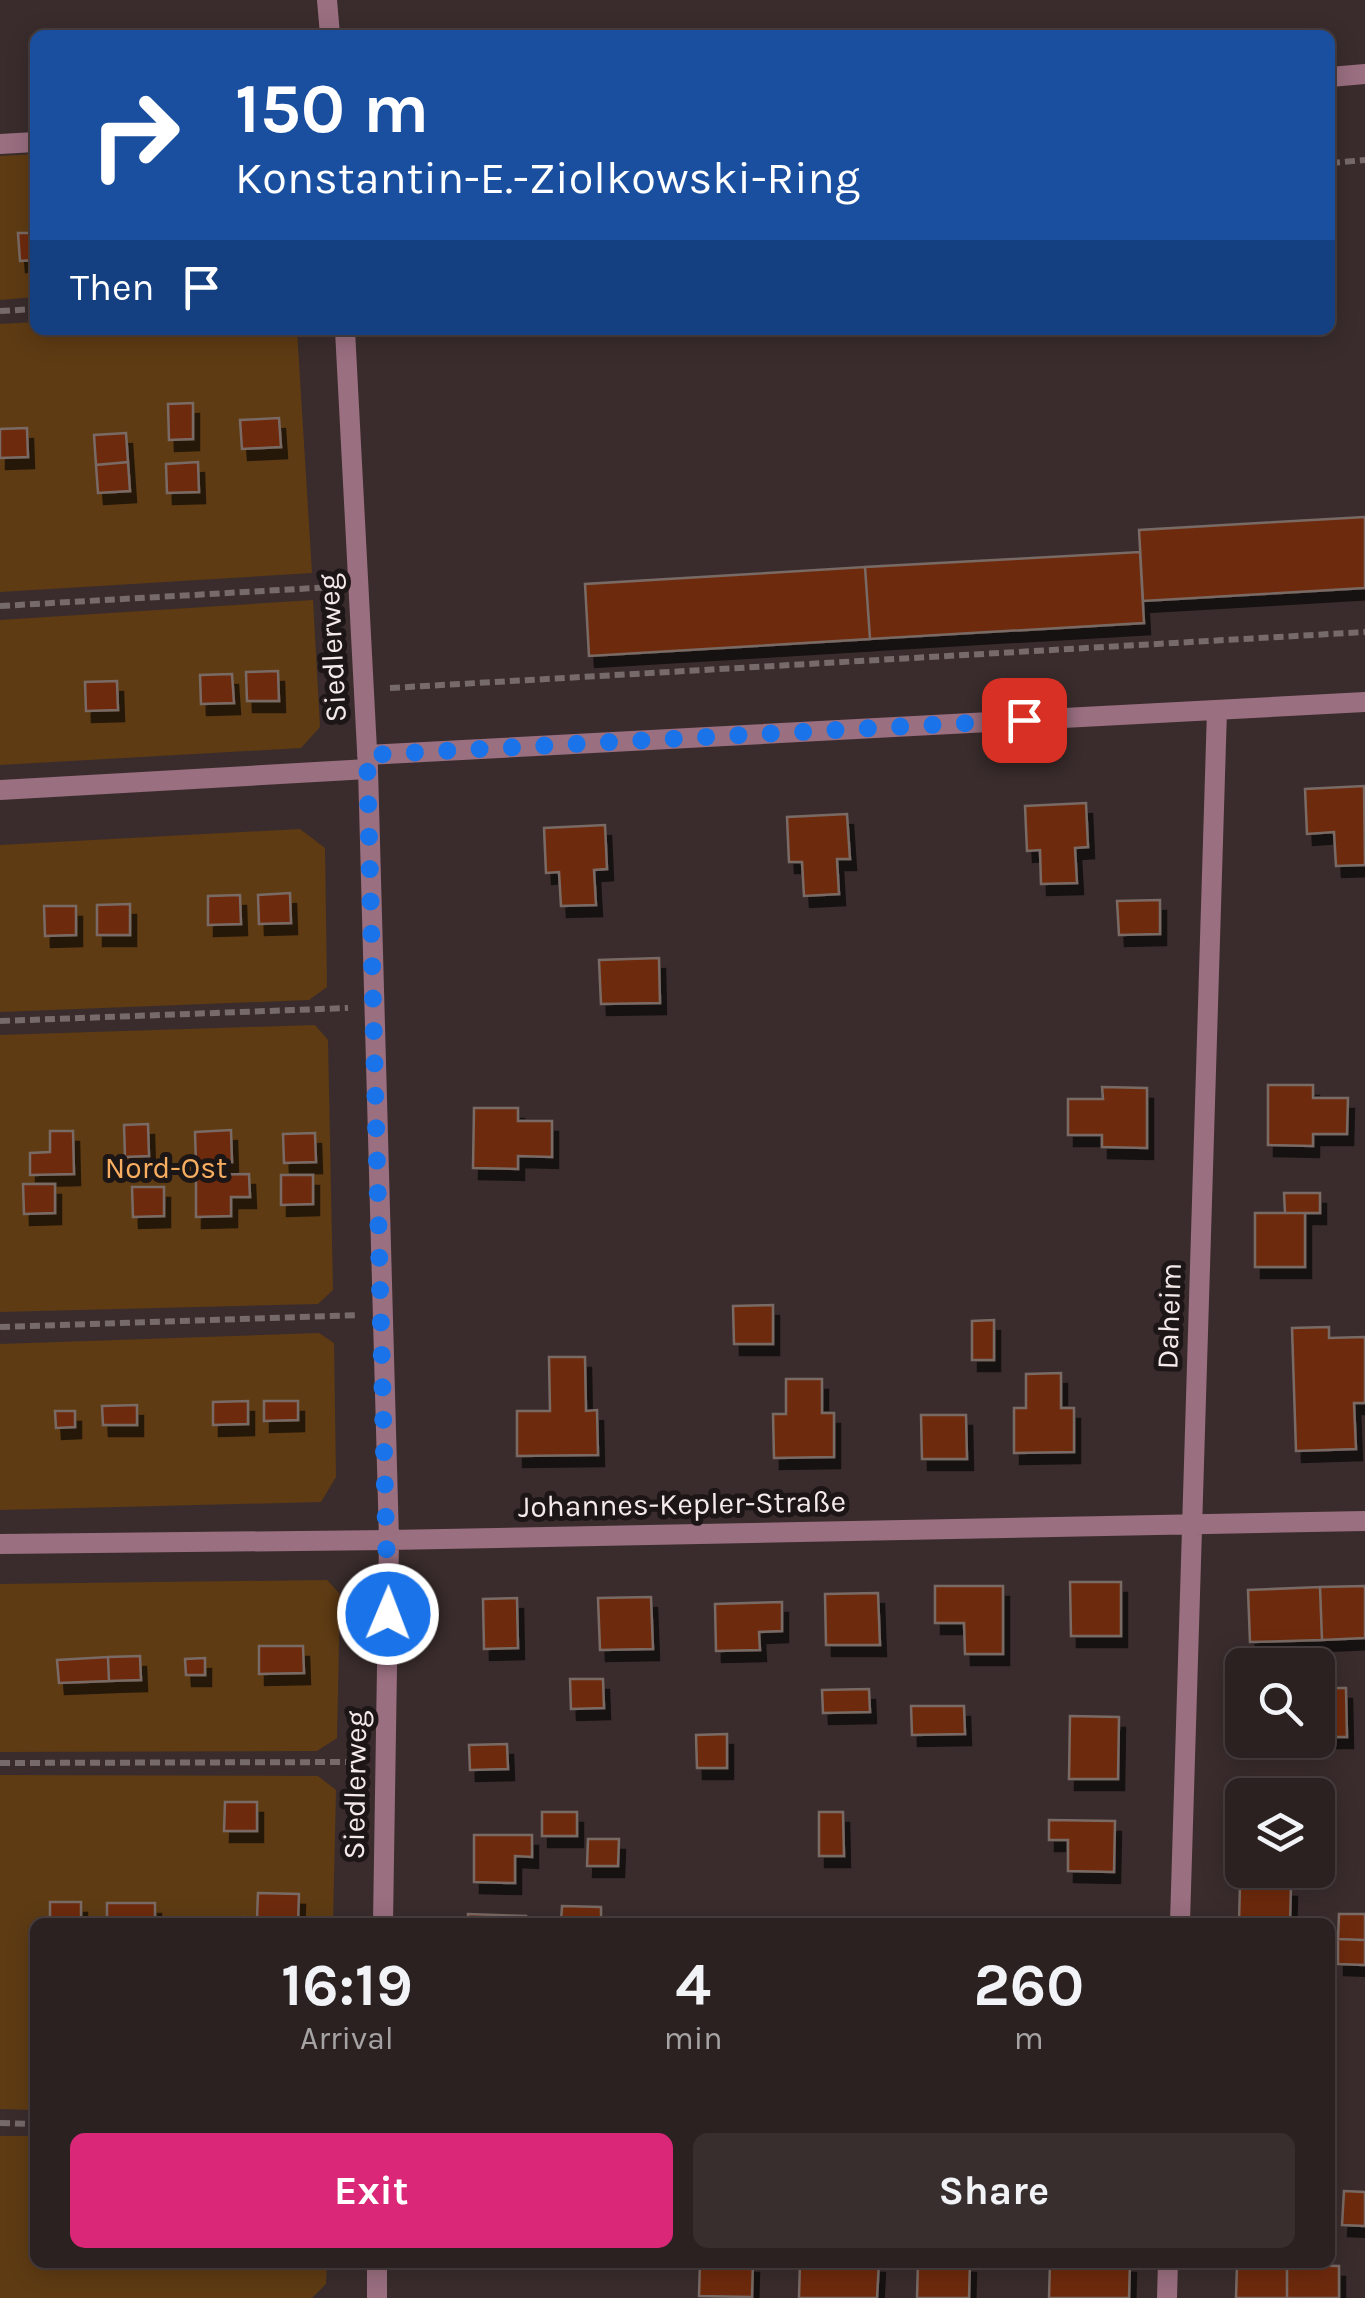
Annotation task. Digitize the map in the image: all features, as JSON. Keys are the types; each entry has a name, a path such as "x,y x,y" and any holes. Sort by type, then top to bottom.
{"street":[{"path":"327,0 330,30"},
{"path":"1335,77 1365,74"},
{"path":"0,144 30,142"},
{"name":"Siedlerweg","path":"345,335 368,762 389,1540 383,1918"},
{"path":"0,790 368,762 1365,702"},
{"name":"Daheim","path":"1180,1918 1217,710"},
{"name":"Johannes-Kepler-Straße","path":"0,1544 1365,1522"},
{"path":"376,2298 377,2268"},
{"path":"1167,2298 1168,2268"}],"path":[{"path":"1335,162 1365,160"},
{"path":"0,311 30,308"},
{"path":"0,606 358,586"},
{"path":"364,690 1365,632"},
{"path":"0,1021 374,1006"},
{"path":"0,1328 383,1314"},
{"path":"0,1763 385,1762"},
{"path":"0,2123 30,2124"}],"green space":[{"path":"30,154 30,297 0,300 0,156"},
{"path":"30,322 30,335 297,335 312,573 0,592 0,324"},
{"path":"313,600 320,727 301,748 0,765 0,620"},
{"path":"300,829 325,848 327,987 309,1000 0,1012 0,845"},
{"name":"Nord-Ost","path":"315,1025 328,1040 333,1290 318,1304 0,1312 0,1035"},
{"path":"319,1333 334,1343 336,1477 321,1502 0,1510 0,1344"},
{"path":"327,1580 340,1594 337,1738 317,1751 0,1752 0,1584"},
{"path":"0,1775 318,1776 336,1790 333,1918 30,1918 30,2110 0,2109"},
{"path":"0,2136 30,2136 30,2268 327,2268 326,2284 312,2298 0,2298"}],"building":[{"path":"18,233 30,233 30,260 20,261"},
{"path":"193,403 193,439 169,440 168,404"},
{"path":"279,418 281,447 242,449 240,420"},
{"path":"27,428 28,457 0,458 0,429"},
{"path":"126,433 128,462 96,465 94,435"},
{"path":"128,462 130,491 98,493 96,465"},
{"path":"198,462 199,492 167,493 166,464"},
{"path":"1365,517 1365,588 1143,601 1139,530"},
{"path":"1140,552 1144,623 870,639 865,567"},
{"path":"865,567 870,639 589,656 585,584"},
{"path":"278,671 279,701 247,701 246,672"},
{"path":"232,674 234,703 201,704 200,675"},
{"path":"117,681 118,710 86,711 85,682"},
{"path":"1364,786 1365,865 1336,866 1334,832 1307,834 1305,789"},
{"path":"1086,803 1088,847 1075,848 1077,883 1041,884 1040,850 1027,851 1025,806"},
{"path":"847,814 850,859 837,859 839,894 804,896 802,862 789,862 787,817"},
{"path":"605,825 607,869 594,870 596,905 561,906 559,872 546,873 544,828"},
{"path":"290,893 291,923 259,924 258,895"},
{"path":"240,895 241,924 208,925 208,896"},
{"path":"1160,900 1160,934 1119,935 1117,901"},
{"path":"130,904 130,935 97,935 97,905"},
{"path":"44,906 76,906 76,935 45,936"},
{"path":"659,958 660,1003 601,1004 599,960"},
{"path":"1268,1085 1313,1085 1313,1098 1348,1098 1347,1134 1313,1134 1313,1146 1268,1145"},
{"path":"1102,1087 1147,1088 1147,1148 1102,1147 1102,1135 1068,1135 1068,1099 1103,1099"},
{"path":"474,1108 518,1108 518,1121 552,1121 552,1157 518,1156 518,1169 473,1168"},
{"path":"148,1124 149,1156 125,1157 124,1125"},
{"path":"231,1130 232,1162 196,1164 195,1132"},
{"path":"50,1131 73,1131 74,1174 30,1175 30,1153 50,1152"},
{"path":"315,1133 316,1162 284,1163 283,1134"},
{"path":"249,1174 250,1197 231,1197 231,1216 196,1217 196,1175"},
{"path":"281,1175 313,1175 313,1204 281,1205"},
{"path":"23,1184 55,1184 55,1213 24,1214"},
{"path":"132,1187 164,1187 164,1216 133,1217"},
{"path":"1284,1193 1320,1193 1320,1213 1285,1213"},
{"path":"1255,1213 1305,1213 1305,1267 1255,1267"},
{"path":"773,1305 773,1344 734,1344 733,1306"},
{"path":"994,1320 994,1360 972,1360 972,1321"},
{"path":"1329,1327 1329,1338 1365,1337 1365,1403 1354,1403 1356,1449 1296,1451 1292,1328"},
{"path":"549,1357 585,1357 586,1411 597,1410 598,1455 517,1456 517,1411 550,1411"},
{"path":"1061,1373 1061,1408 1074,1408 1074,1452 1014,1453 1014,1408 1026,1408 1026,1374"},
{"path":"786,1379 822,1379 822,1413 834,1413 834,1457 774,1458 773,1414 786,1414"},
{"path":"248,1401 248,1424 213,1425 213,1402"},
{"path":"264,1401 298,1401 298,1420 264,1421"},
{"path":"137,1405 137,1425 103,1425 102,1406"},
{"path":"55,1411 75,1411 75,1427 56,1428"},
{"path":"921,1415 966,1415 967,1459 922,1459"},
{"path":"1070,1582 1121,1582 1121,1636 1071,1636"},
{"path":"935,1586 1003,1586 1003,1654 965,1654 964,1623 935,1623"},
{"path":"1365,1586 1365,1638 1322,1640 1320,1587"},
{"path":"1320,1587 1322,1640 1250,1642 1248,1590"},
{"path":"878,1593 880,1645 826,1645 825,1594"},
{"path":"651,1597 653,1649 600,1650 598,1598"},
{"path":"517,1598 518,1648 484,1649 483,1599"},
{"path":"782,1602 782,1631 759,1632 760,1650 716,1651 715,1604"},
{"path":"259,1646 303,1646 304,1673 259,1674"},
{"path":"140,1656 141,1680 109,1681 108,1657"},
{"path":"108,1657 109,1681 59,1683 57,1660"},
{"path":"205,1658 205,1675 186,1675 185,1659"},
{"path":"570,1679 603,1679 604,1708 571,1709"},
{"path":"1335,1688 1346,1688 1347,1737 1335,1737"},
{"path":"869,1689 870,1712 823,1713 822,1690"},
{"path":"911,1706 964,1706 965,1734 912,1735"},
{"path":"1070,1716 1119,1717 1118,1779 1069,1779"},
{"path":"727,1734 727,1768 697,1768 696,1735"},
{"path":"507,1744 508,1769 470,1770 469,1745"},
{"path":"225,1802 257,1802 257,1831 224,1831"},
{"path":"542,1812 577,1812 577,1836 542,1836"},
{"path":"819,1812 843,1812 844,1856 819,1856"},
{"path":"1049,1820 1115,1821 1114,1872 1068,1871 1068,1840 1049,1840"},
{"path":"474,1835 532,1835 532,1857 515,1856 515,1883 474,1882"},
{"path":"588,1839 619,1839 618,1866 587,1866"},
{"path":"1240,1888 1291,1888 1290,1918 1239,1918"},
{"path":"258,1893 299,1894 298,1918 257,1918"},
{"path":"50,1902 81,1902 81,1918 50,1918"},
{"path":"107,1903 155,1903 155,1918 107,1918"},
{"path":"562,1906 601,1907 601,1918 561,1918"},
{"path":"468,1914 526,1916 526,1918 468,1918"},
{"path":"1339,1914 1365,1914 1365,1940 1338,1939"},
{"path":"1338,1939 1365,1940 1365,1965 1338,1964"},
{"path":"1344,2191 1365,2192 1365,2226 1342,2225"},
{"path":"1339,2266 1339,2298 1287,2298 1287,2268"},
{"path":"700,2268 753,2268 752,2297 699,2296"},
{"path":"800,2268 879,2268 877,2298 799,2298"},
{"path":"918,2268 970,2268 969,2298 917,2298"},
{"path":"1050,2268 1130,2268 1129,2298 1049,2298"},
{"path":"1237,2268 1287,2268 1287,2298 1236,2298"}],"route":[{"path":"388,1614 367,755 1024,720"}]}
